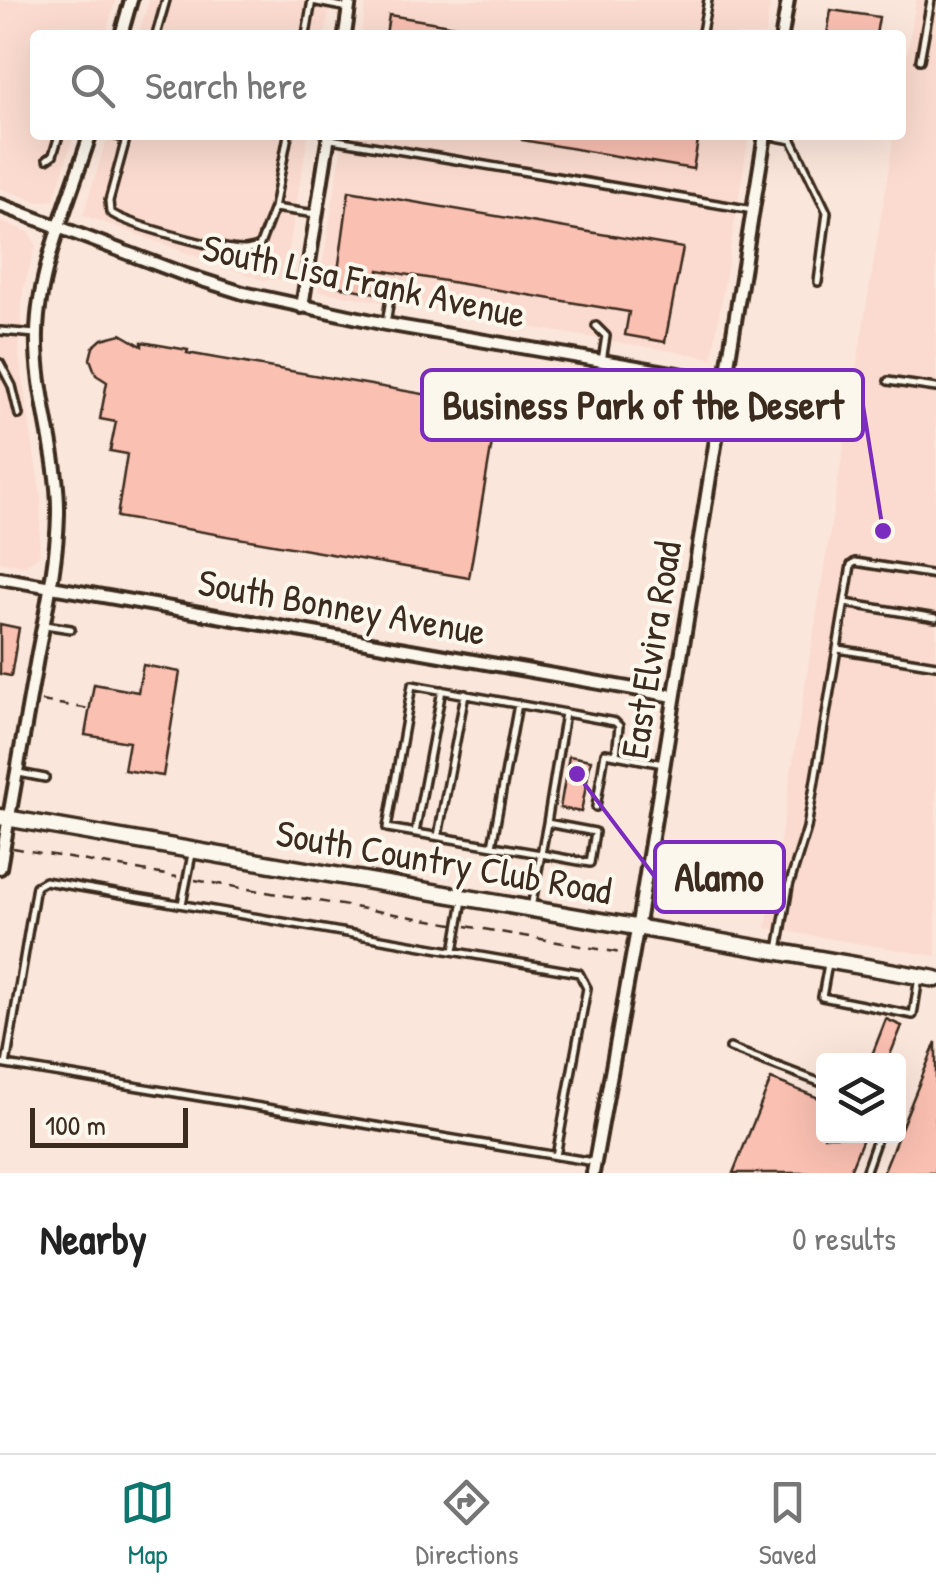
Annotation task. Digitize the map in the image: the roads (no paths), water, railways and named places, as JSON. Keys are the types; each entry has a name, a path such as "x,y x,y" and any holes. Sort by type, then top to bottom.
{"street":[{"path":"122,30 131,0"},
{"path":"783,30 788,0"},
{"path":"346,30 350,4"},
{"path":"0,868 4,818 17,773 50,587 58,515 56,462 40,384 36,334 44,280 88,140"},
{"path":"302,307 328,140"},
{"name":"East Elvira Road","path":"594,1168 637,930 764,140"},
{"name":"South Lisa Frank Avenue","path":"0,205 183,274 302,307 725,382"},
{"name":"South Bonney Avenue","path":"0,578 674,696"},
{"name":"South Country Club Road","path":"4,818 936,979"}],"lane":[{"path":"157,30 166,0"},
{"path":"702,30 708,0"},
{"path":"920,60 930,0"},
{"path":"307,30 312,1 350,4"},
{"path":"924,38 936,40"},
{"path":"46,159 53,155 58,140"},
{"path":"126,140 109,200 110,212 117,218 242,250 259,246 274,208 287,140"},
{"path":"346,140 753,210"},
{"path":"792,140 827,212 818,282"},
{"path":"274,208 316,214"},
{"path":"386,324 391,292"},
{"path":"596,326 606,336 602,360"},
{"path":"1,331 36,334"},
{"path":"0,363 12,386 19,415"},
{"path":"888,381 936,388"},
{"path":"778,953 789,886 807,828 851,565 855,562 936,574"},
{"path":"845,603 936,618"},
{"path":"43,625 71,628"},
{"path":"838,649 936,665"},
{"path":"547,823 595,832 590,864 387,828 412,685 615,722 619,726 616,755"},
{"path":"415,833 442,690"},
{"path":"438,836 465,694"},
{"path":"492,846 518,704"},
{"path":"530,911 565,712"},
{"path":"596,807 606,753 663,764"},
{"path":"17,773 46,778"},
{"path":"182,904 192,851"},
{"path":"556,1156 587,988 580,973 45,881 36,886 3,1064 556,1156 594,1168"},
{"path":"454,951 463,899"},
{"path":"828,962 822,997 913,1014 920,976"},
{"path":"730,1048 816,1081"},
{"path":"865,1173 876,1143"}],"place":[{"name":"Business Park of the Desert","path":"883,531"},
{"name":"Alamo","path":"577,774"}]}
